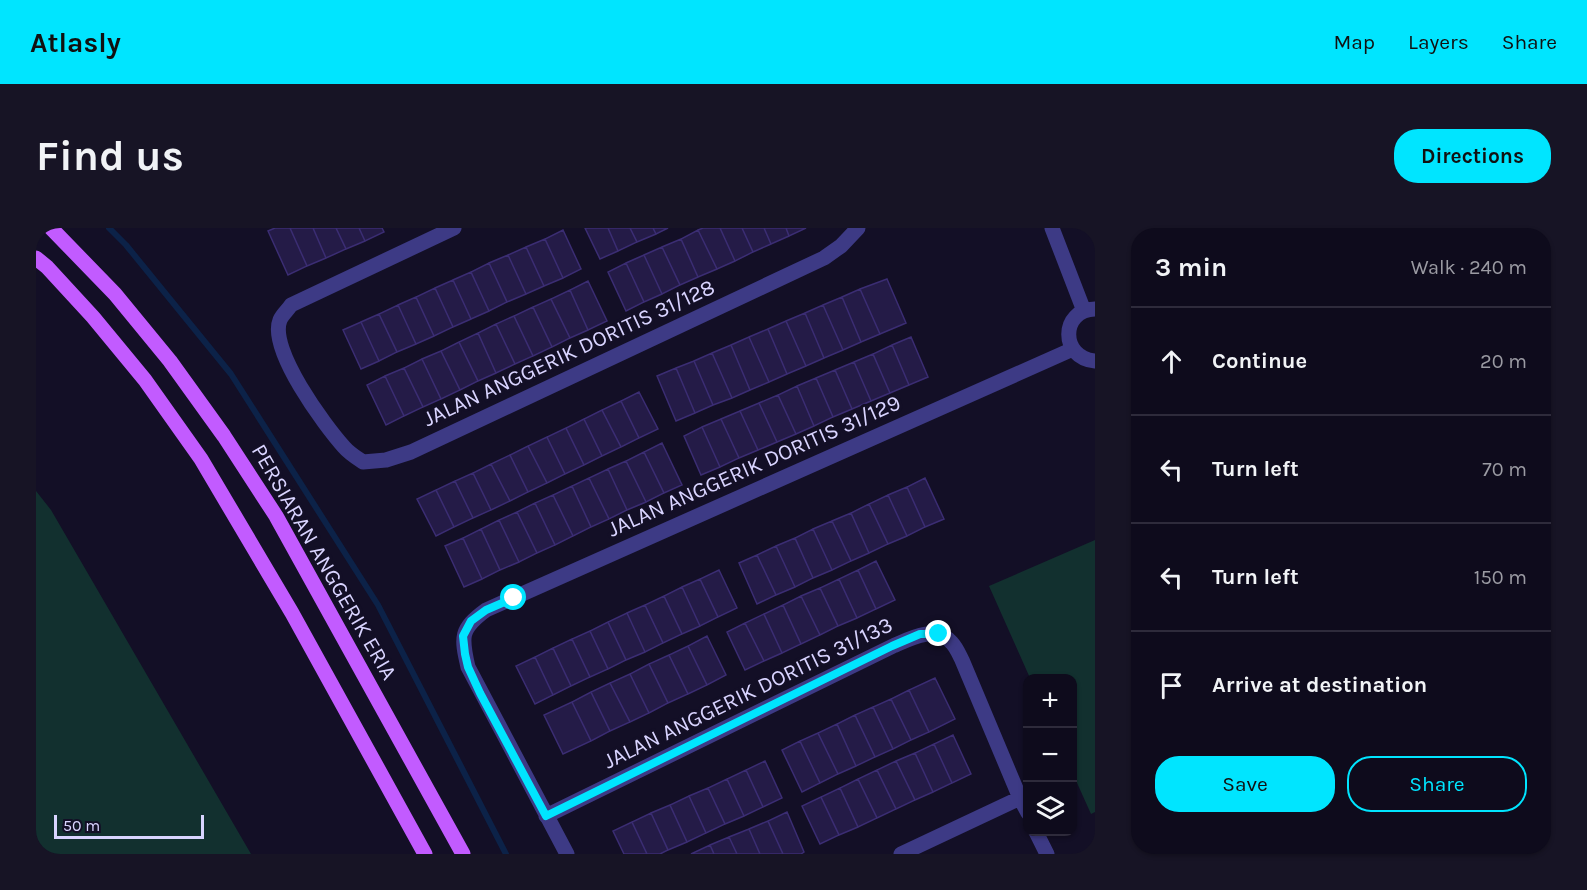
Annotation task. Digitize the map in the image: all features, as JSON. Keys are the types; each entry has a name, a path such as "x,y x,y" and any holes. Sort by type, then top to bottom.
{"main road":[{"name":"PERSIARAN ANGGERIK ERIA","path":"51,228 115,294 170,362 224,436 276,516 463,854"},
{"path":"36,258 86,309 138,371 201,459 292,613 425,854"}],"street":[{"name":"JALAN ANGGERIK DORITIS 31/128","path":"454,228 291,305 279,321 278,339 289,365 309,400 346,449 363,462 386,460 411,452 824,258 841,246 858,228"},
{"path":"1052,228 1089,310 1077,315 1070,328 1069,335 1073,349 1083,358 1095,361"},
{"name":"JALAN ANGGERIK DORITIS 31/129","path":"546,816 468,667 463,636 471,621 486,610 1073,349"},
{"name":"JALAN ANGGERIK DORITIS 31/133","path":"546,816 920,634 939,634 951,640 962,660 1020,798"},
{"path":"900,854 1020,798 1023,804"},
{"path":"546,816 567,854"},
{"path":"1038,836 1047,854"}],"green space":[{"path":"36,491 51,510 251,854 36,854"},
{"path":"1095,540 1095,812 1091,814 1077,783 1077,674 1028,674 989,586"}],"building":[{"path":"275,228 290,228 307,266 288,275 268,231"},
{"path":"290,228 313,228 326,258 307,266"},
{"path":"313,228 336,228 346,249 326,258"},
{"path":"336,228 359,228 365,241 346,249"},
{"path":"359,228 382,228 384,232 365,241"},
{"path":"585,228 608,228 618,251 600,259"},
{"path":"608,228 630,228 637,242 618,251"},
{"path":"630,228 653,228 656,234 637,242"},
{"path":"653,228 668,228 656,234"},
{"path":"720,228 735,261 717,269 698,230"},
{"path":"720,228 742,228 753,252 735,261"},
{"path":"742,228 764,228 771,244 753,252"},
{"path":"764,228 786,228 789,236 771,244"},
{"path":"786,228 806,228 789,236"},
{"path":"563,230 581,269 563,278 545,239"},
{"path":"698,230 717,269 698,277 681,239"},
{"path":"545,239 563,278 544,286 526,247"},
{"path":"681,239 698,277 680,285 662,247"},
{"path":"526,247 544,286 526,294 508,255"},
{"path":"662,247 680,285 662,294 644,255"},
{"path":"508,255 526,294 507,302 489,263"},
{"path":"644,255 662,294 644,302 626,263"},
{"path":"489,263 507,302 489,311 471,272"},
{"path":"626,263 644,302 626,311 608,272"},
{"path":"471,272 489,311 471,319 453,280"},
{"path":"887,279 906,323 880,334 860,289"},
{"path":"453,280 471,319 453,327 435,288"},
{"path":"588,281 607,321 588,330 570,290"},
{"path":"435,288 453,327 434,336 416,297"},
{"path":"860,289 880,334 861,342 842,297"},
{"path":"570,290 588,330 570,338 551,299"},
{"path":"416,297 434,336 416,344 398,305"},
{"path":"842,297 861,342 843,350 823,305"},
{"path":"551,299 570,338 552,347 533,307"},
{"path":"398,305 416,344 397,352 379,314"},
{"path":"823,305 843,350 824,358 805,313"},
{"path":"533,307 552,347 533,356 514,316"},
{"path":"805,313 824,358 806,366 786,321"},
{"path":"379,314 397,352 379,361 361,322"},
{"path":"514,316 533,356 515,364 496,324"},
{"path":"786,321 806,366 787,374 768,329"},
{"path":"361,322 379,361 361,369 343,330"},
{"path":"496,324 515,364 496,373 478,333"},
{"path":"768,329 787,374 769,382 749,337"},
{"path":"478,333 496,373 478,381 459,342"},
{"path":"749,337 769,382 750,390 731,345"},
{"path":"911,337 928,377 909,385 892,345"},
{"path":"459,342 478,381 460,390 441,351"},
{"path":"731,345 750,390 732,398 712,353"},
{"path":"892,345 909,385 890,393 873,354"},
{"path":"441,351 460,390 441,399 422,359"},
{"path":"712,353 732,398 713,405 694,361"},
{"path":"873,354 890,393 871,401 854,362"},
{"path":"422,359 441,399 423,407 404,368"},
{"path":"694,361 713,405 695,413 676,368"},
{"path":"854,362 871,401 852,409 835,370"},
{"path":"404,368 423,407 404,416 385,376"},
{"path":"676,368 695,413 676,421 657,376"},
{"path":"835,370 852,409 833,417 816,378"},
{"path":"385,376 404,416 386,425 367,385"},
{"path":"816,378 833,417 814,426 797,386"},
{"path":"797,386 814,426 796,434 778,395"},
{"path":"639,392 658,429 639,438 621,401"},
{"path":"778,395 796,434 777,442 759,403"},
{"path":"621,401 639,438 621,447 602,410"},
{"path":"759,403 777,442 758,450 740,411"},
{"path":"602,410 621,447 602,456 584,419"},
{"path":"740,411 758,450 739,458 721,419"},
{"path":"584,419 602,456 584,465 566,428"},
{"path":"721,419 739,458 720,467 702,427"},
{"path":"702,427 720,467 701,475 684,436"},
{"path":"566,428 584,465 565,474 547,437"},
{"path":"547,437 565,474 547,483 528,446"},
{"path":"662,443 682,485 664,493 644,452"},
{"path":"528,446 547,483 528,492 510,455"},
{"path":"644,452 664,493 646,502 626,461"},
{"path":"510,455 528,492 510,501 491,464"},
{"path":"626,461 646,502 627,510 608,469"},
{"path":"491,464 510,501 491,510 473,473"},
{"path":"608,469 627,510 609,519 589,478"},
{"path":"473,473 491,510 473,518 455,481"},
{"path":"589,478 609,519 591,527 572,486"},
{"path":"925,478 944,519 925,527 907,487"},
{"path":"455,481 473,518 454,527 436,490"},
{"path":"572,486 591,527 573,536 553,495"},
{"path":"907,487 925,527 907,536 888,495"},
{"path":"436,490 454,527 436,536 417,499"},
{"path":"553,495 573,536 555,545 535,503"},
{"path":"888,495 907,536 888,544 869,504"},
{"path":"535,503 555,545 537,553 517,512"},
{"path":"869,504 888,544 869,553 851,513"},
{"path":"517,512 537,553 519,562 499,520"},
{"path":"851,513 869,553 851,561 832,521"},
{"path":"499,520 519,562 500,570 481,529"},
{"path":"832,521 851,561 832,570 813,529"},
{"path":"481,529 500,570 482,579 463,538"},
{"path":"813,529 832,570 813,578 795,538"},
{"path":"463,538 482,579 464,587 445,546"},
{"path":"795,538 813,578 795,587 776,546"},
{"path":"776,546 795,587 776,595 757,555"},
{"path":"757,555 776,595 757,604 739,563"},
{"path":"876,561 895,600 876,609 858,570"},
{"path":"719,570 737,608 718,617 700,579"},
{"path":"858,570 876,609 857,618 839,579"},
{"path":"700,579 718,617 700,626 682,587"},
{"path":"839,579 857,618 838,626 820,588"},
{"path":"682,587 700,626 682,634 664,596"},
{"path":"820,588 838,626 820,635 801,596"},
{"path":"664,596 682,634 663,643 645,605"},
{"path":"801,596 820,635 801,644 783,605"},
{"path":"645,605 663,643 645,652 627,613"},
{"path":"783,605 801,644 782,653 764,614"},
{"path":"627,613 645,652 626,660 608,622"},
{"path":"764,614 782,653 764,661 745,623"},
{"path":"608,622 626,660 608,669 590,631"},
{"path":"745,623 764,661 745,670 727,632"},
{"path":"590,631 608,669 590,677 572,639"},
{"path":"707,636 726,675 707,685 688,646"},
{"path":"572,639 590,677 571,686 553,648"},
{"path":"688,646 707,685 688,694 669,655"},
{"path":"553,648 571,686 553,695 535,657"},
{"path":"669,655 688,694 668,703 649,664"},
{"path":"535,657 553,695 535,704 516,666"},
{"path":"649,664 668,703 649,713 630,674"},
{"path":"630,674 649,713 630,722 610,683"},
{"path":"935,678 955,719 929,732 909,690"},
{"path":"610,683 630,722 610,731 591,692"},
{"path":"909,690 929,732 911,740 891,699"},
{"path":"591,692 610,731 591,741 572,702"},
{"path":"891,699 911,740 893,749 873,707"},
{"path":"572,702 591,741 563,754 544,715"},
{"path":"873,707 893,749 875,757 855,715"},
{"path":"855,715 875,757 856,766 837,724"},
{"path":"837,724 856,766 838,774 818,733"},
{"path":"818,733 838,774 820,783 800,741"},
{"path":"953,735 971,774 952,783 934,744"},
{"path":"800,741 820,783 802,792 782,750"},
{"path":"934,744 952,783 933,792 915,753"},
{"path":"915,753 933,792 915,800 896,761"},
{"path":"765,761 782,798 763,807 746,770"},
{"path":"896,761 915,800 896,809 877,770"},
{"path":"746,770 763,807 744,816 727,779"},
{"path":"877,770 896,809 877,818 858,779"},
{"path":"727,779 744,816 725,824 708,788"},
{"path":"858,779 877,818 858,827 840,788"},
{"path":"708,788 725,824 706,833 689,796"},
{"path":"840,788 858,827 839,835 821,797"},
{"path":"689,796 706,833 687,842 670,805"},
{"path":"821,797 839,835 820,844 802,806"},
{"path":"670,805 687,842 668,850 651,813"},
{"path":"787,812 804,852 801,854 783,854 768,821"},
{"path":"651,813 668,850 660,854 647,854 632,822"},
{"path":"768,821 783,854 760,854 749,829"},
{"path":"632,822 647,854 624,854 613,831"},
{"path":"749,829 760,854 737,854 729,837"},
{"path":"729,837 737,854 714,854 710,845"},
{"path":"710,845 714,854 691,854"}],"waterway":[{"path":"109,228 126,245 231,374 378,605 506,854"}],"route":[{"path":"514,598 486,610 471,621 463,636 465,654 468,667 480,693 546,816 892,646 920,634 939,634"}]}
